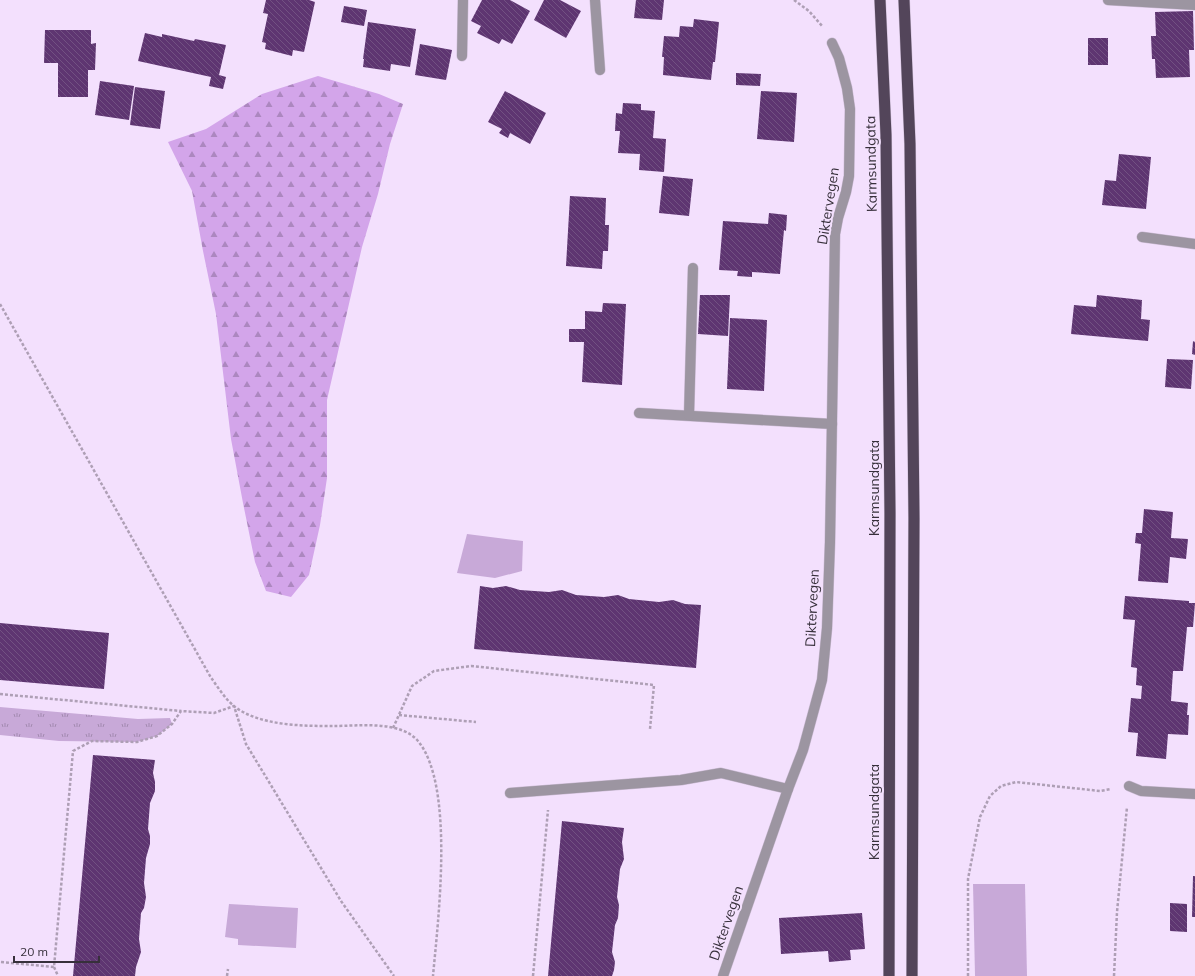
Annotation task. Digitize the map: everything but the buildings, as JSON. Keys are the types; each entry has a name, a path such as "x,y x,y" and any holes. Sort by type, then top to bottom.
{"highway":[{"name":"Karmsundgata","path":"880,0 886,135 890,498 889,976"},
{"path":"904,0 910,144 914,502 912,976"}],"street":[{"path":"462,56 463,0"},
{"path":"595,0 600,70"},
{"path":"1108,0 1195,5"},
{"name":"Diktervegen","path":"723,976 788,788 803,750 822,680 827,628 835,234 849,176 850,108 847,88 832,43"},
{"path":"1142,237 1195,244"},
{"path":"689,416 693,268"},
{"path":"639,413 832,424"},
{"path":"510,792 681,780 721,773 788,788"},
{"path":"1129,786 1141,791 1195,794"}],"path":[{"path":"794,0 809,11 825,29 832,43"},
{"path":"0,304 210,676 221,692 234,706 250,715 268,721 332,726 375,725 406,732 418,741 426,755 434,776 439,809 441,847 439,903 433,976"},
{"path":"393,728 412,686 434,671 471,666 654,685 650,729"},
{"path":"0,694 214,714 234,706"},
{"path":"234,706 246,744 341,900 394,976"},
{"path":"58,976 54,967 73,751 92,741 137,742 157,736 172,724 181,711"},
{"path":"399,715 476,722"},
{"path":"968,976 968,879 980,817 990,796 1001,786 1016,782 1100,791 1129,786 1117,912 1114,976"},
{"path":"534,976 549,790"},
{"path":"1,962 54,967"},
{"path":"227,976 228,968"}],"green space":[{"path":"318,76 379,94 403,104 390,144 378,194 362,247 327,400 327,478 320,525 309,575 291,597 266,591 255,562 231,439 216,314 192,191 168,142 206,129 262,94"},
{"path":"467,534 523,541 522,571 495,578 457,573"},
{"path":"0,707 138,719 170,718 172,724 157,736 137,742 59,741 0,735"},
{"path":"973,884 1025,884 1027,976 975,976"},
{"path":"229,904 298,908 296,948 238,945 238,939 225,937"}]}
